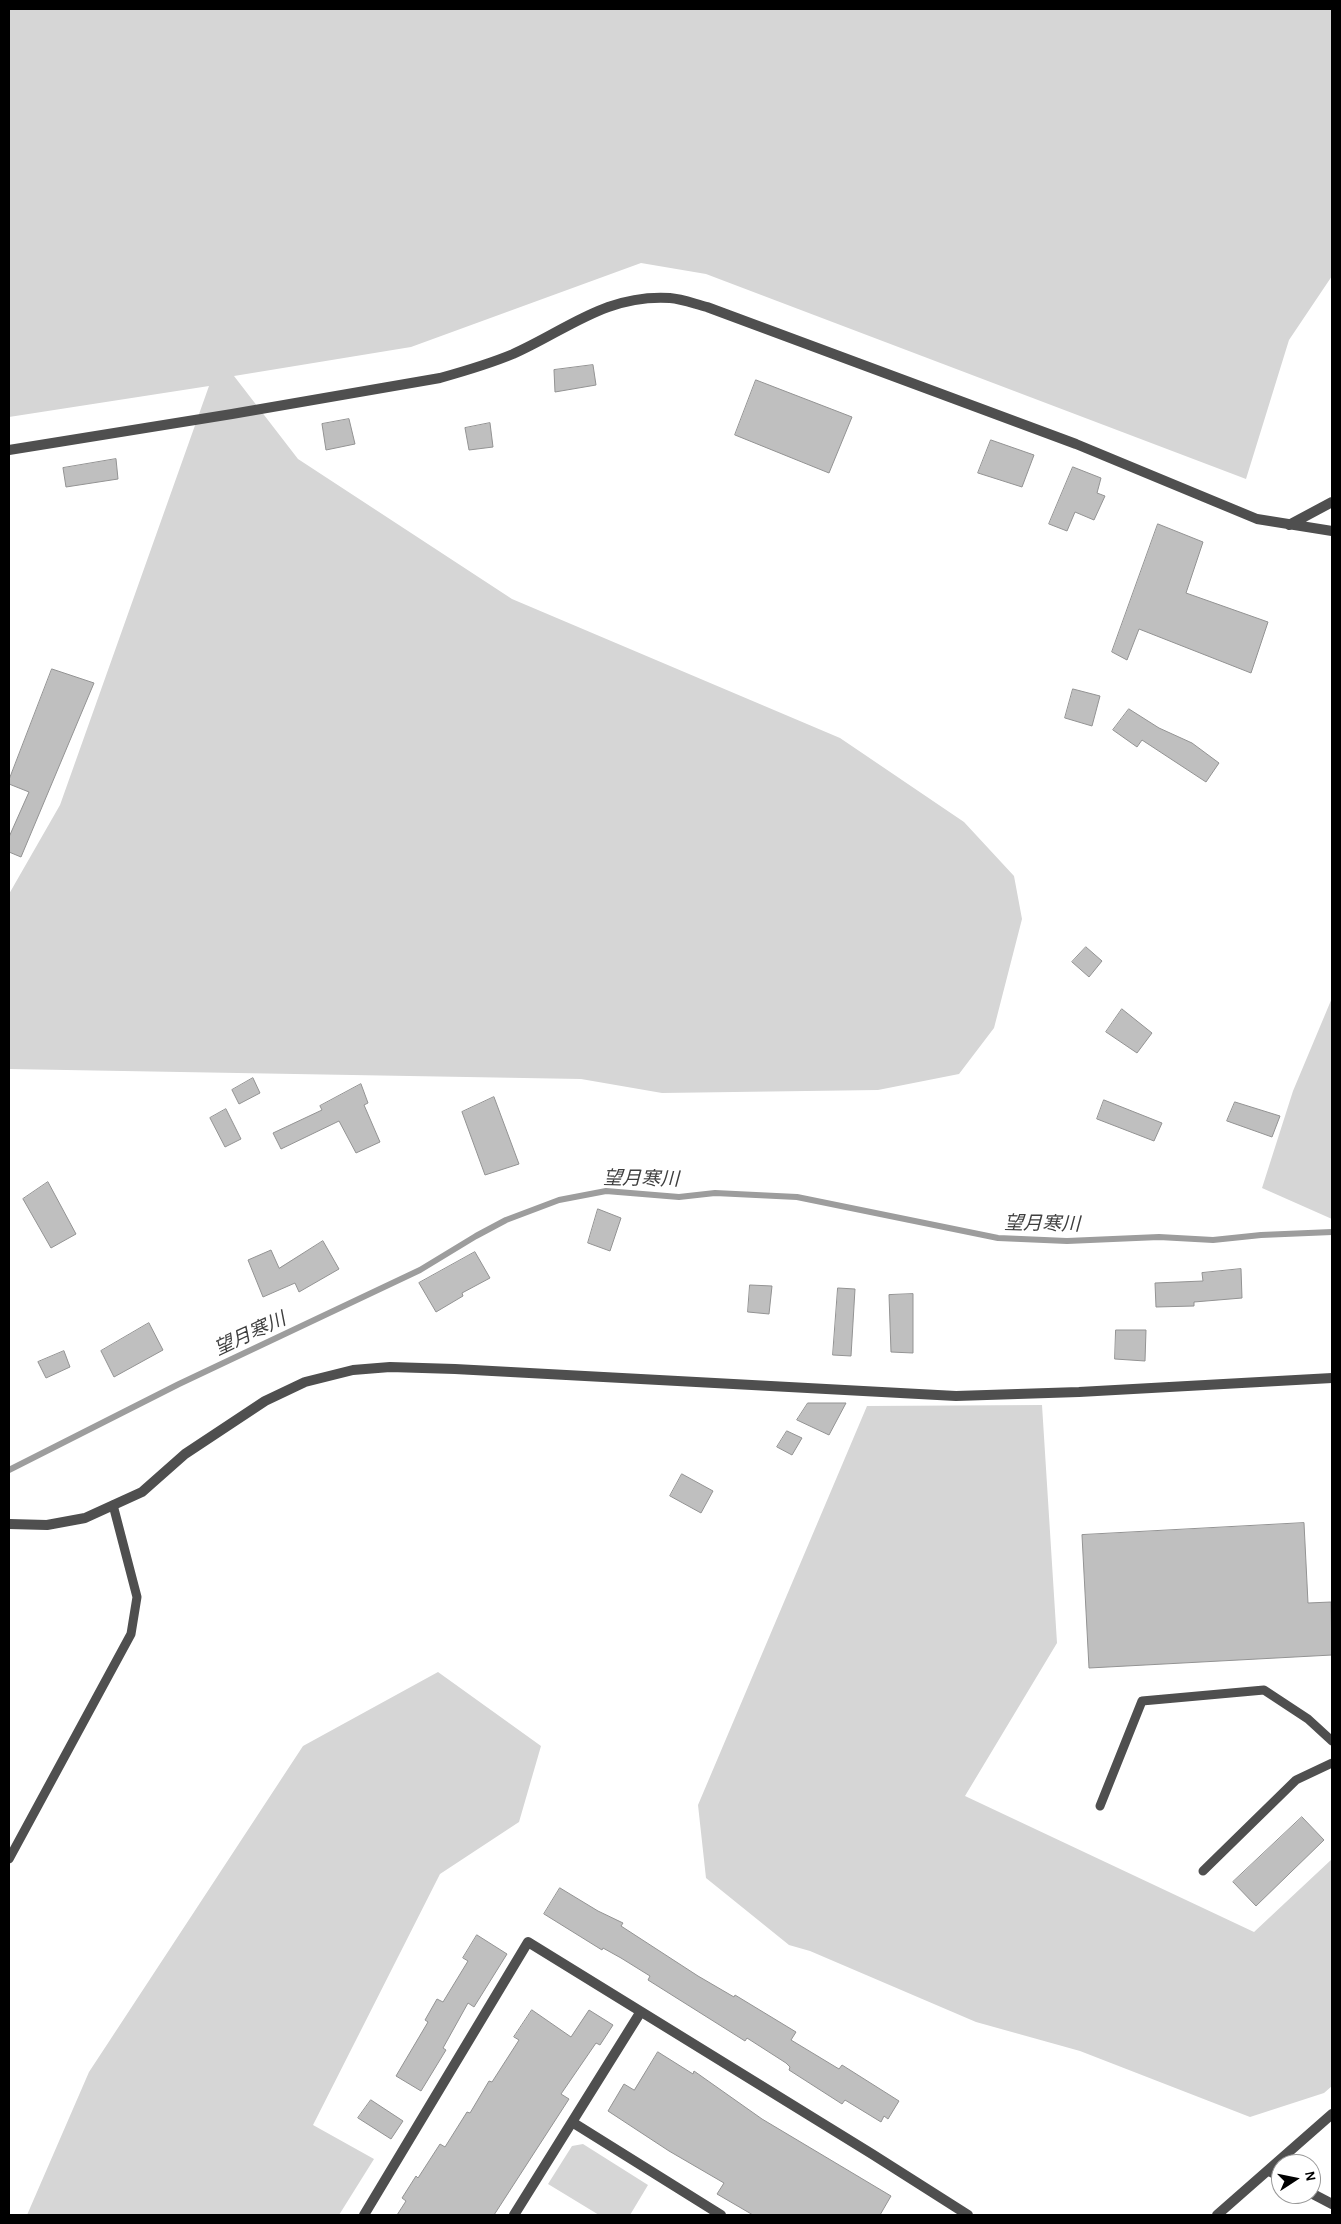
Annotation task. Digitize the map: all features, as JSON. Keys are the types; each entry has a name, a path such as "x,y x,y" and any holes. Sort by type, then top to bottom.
{"street":[{"path":"9,450 440,378 514,354 597,310 623,302 671,298 707,307 1076,444 1258,519 1332,531"},
{"path":"1288,525 1332,502"},
{"path":"9,1524 47,1525 85,1518 142,1492 185,1454 265,1401 305,1382 353,1370 390,1367 455,1369 956,1396 1079,1392 1332,1378"},
{"path":"364,2215 528,1942 968,2215"},
{"path":"514,2215 640,2012"},
{"path":"1217,2215 1332,2114"},
{"path":"572,2122 721,2215"}],"lane":[{"path":"9,1859 131,1634 137,1597 113,1505"},
{"path":"1100,1806 1142,1702 1264,1690 1308,1719 1332,1741"},
{"path":"1202,1871 1296,1780 1332,1763"}],"shaded area":[{"path":"9,9 1332,9 1332,276 1289,340 1246,479 706,274 641,263 411,347 234,376 298,459 512,599 840,738 964,822 1014,876 1022,919 994,1028 959,1074 878,1090 662,1093 581,1079 9,1069 9,894 60,805 209,386 9,417"},
{"path":"1332,998 1332,1219 1262,1188 1293,1091"},
{"path":"1042,1405 1057,1643 965,1796 1254,1932 1332,1859 1332,2086 1324,2093 1250,2117 1080,2051 976,2022 810,1951 789,1945 706,1878 698,1805 867,1406"},
{"path":"438,1672 541,1746 519,1822 440,1874 313,2125 374,2159 339,2215 27,2215 89,2072 303,1746"},
{"path":"583,2144 648,2185 630,2215 599,2215 548,2184 572,2146"}],"building":[{"path":"593,365 596,385 555,392 554,370"},
{"path":"756,380 852,417 829,473 735,435"},
{"path":"349,419 355,444 326,450 322,424"},
{"path":"490,423 493,447 469,450 465,428"},
{"path":"991,440 1034,455 1022,487 978,473"},
{"path":"116,459 118,479 66,487 63,468"},
{"path":"1073,467 1101,478 1097,493 1105,496 1094,520 1075,512 1067,531 1049,524"},
{"path":"1158,524 1203,542 1186,593 1268,622 1251,673 1139,629 1127,660 1112,652"},
{"path":"52,669 94,683 21,857 9,852 9,837 29,792 9,784 9,780"},
{"path":"1073,689 1100,696 1092,726 1065,718"},
{"path":"1129,709 1159,728 1192,743 1219,763 1206,782 1142,740 1137,747 1113,730"},
{"path":"1086,947 1102,961 1089,977 1072,962"},
{"path":"1122,1009 1152,1033 1137,1053 1106,1032"},
{"path":"253,1078 260,1093 239,1104 232,1090"},
{"path":"361,1084 368,1103 364,1105 380,1142 356,1153 339,1121 281,1149 273,1133 322,1110 320,1106"},
{"path":"494,1097 519,1164 485,1175 462,1112"},
{"path":"1104,1100 1162,1123 1154,1141 1097,1119"},
{"path":"1235,1102 1280,1116 1272,1137 1227,1121"},
{"path":"226,1109 241,1139 225,1147 210,1118"},
{"path":"48,1182 76,1234 51,1248 23,1199"},
{"path":"598,1209 621,1218 610,1251 588,1243"},
{"path":"323,1241 339,1269 299,1292 295,1283 263,1297 248,1260 271,1250 279,1268"},
{"path":"475,1252 490,1278 462,1293 463,1296 436,1312 419,1283"},
{"path":"1241,1269 1242,1298 1194,1302 1194,1306 1156,1307 1155,1283 1203,1281 1202,1273"},
{"path":"750,1285 772,1286 769,1314 748,1312"},
{"path":"838,1288 855,1289 851,1356 833,1355"},
{"path":"913,1294 913,1353 891,1352 889,1295"},
{"path":"149,1323 163,1350 114,1377 101,1351"},
{"path":"1116,1330 1146,1330 1145,1361 1115,1359"},
{"path":"64,1351 70,1367 46,1378 38,1362"},
{"path":"808,1403 846,1403 829,1435 797,1420"},
{"path":"787,1431 802,1438 792,1455 777,1447"},
{"path":"682,1474 713,1491 701,1513 670,1496"},
{"path":"1304,1523 1308,1603 1331,1602 1332,1655 1089,1668 1082,1535"},
{"path":"1302,1817 1324,1840 1256,1906 1233,1882"},
{"path":"560,1888 598,1911 623,1923 621,1926 698,1976 734,1997 735,1995 796,2032 791,2040 839,2069 842,2065 899,2101 888,2119 884,2116 881,2122 845,2100 842,2104 789,2070 790,2067 786,2063 747,2038 745,2041 648,1980 650,1976 603,1948 602,1950 544,1914"},
{"path":"477,1935 507,1954 474,2007 468,2003 443,2048 446,2050 421,2091 396,2076 428,2022 425,2020 437,1999 443,2002 468,1961 463,1958"},
{"path":"532,2010 571,2037 589,2010 613,2025 600,2045 596,2043 561,2094 569,2099 494,2215 397,2215 406,2201 402,2198 416,2176 418,2178 440,2144 445,2147 467,2112 470,2113 489,2081 492,2082 519,2040 514,2037"},
{"path":"658,2052 693,2074 694,2071 762,2119 891,2196 880,2215 753,2215 717,2194 724,2183 669,2151 608,2111 624,2084 634,2090"},
{"path":"371,2100 403,2121 391,2139 358,2118"}],"waterway":[{"name":"望月寒川","path":"9,1470 179,1384 420,1270 506,1220 559,1200 606,1191 679,1197 715,1193 797,1197 998,1238 1067,1241 1159,1237 1213,1240 1261,1235 1332,1232"}]}
